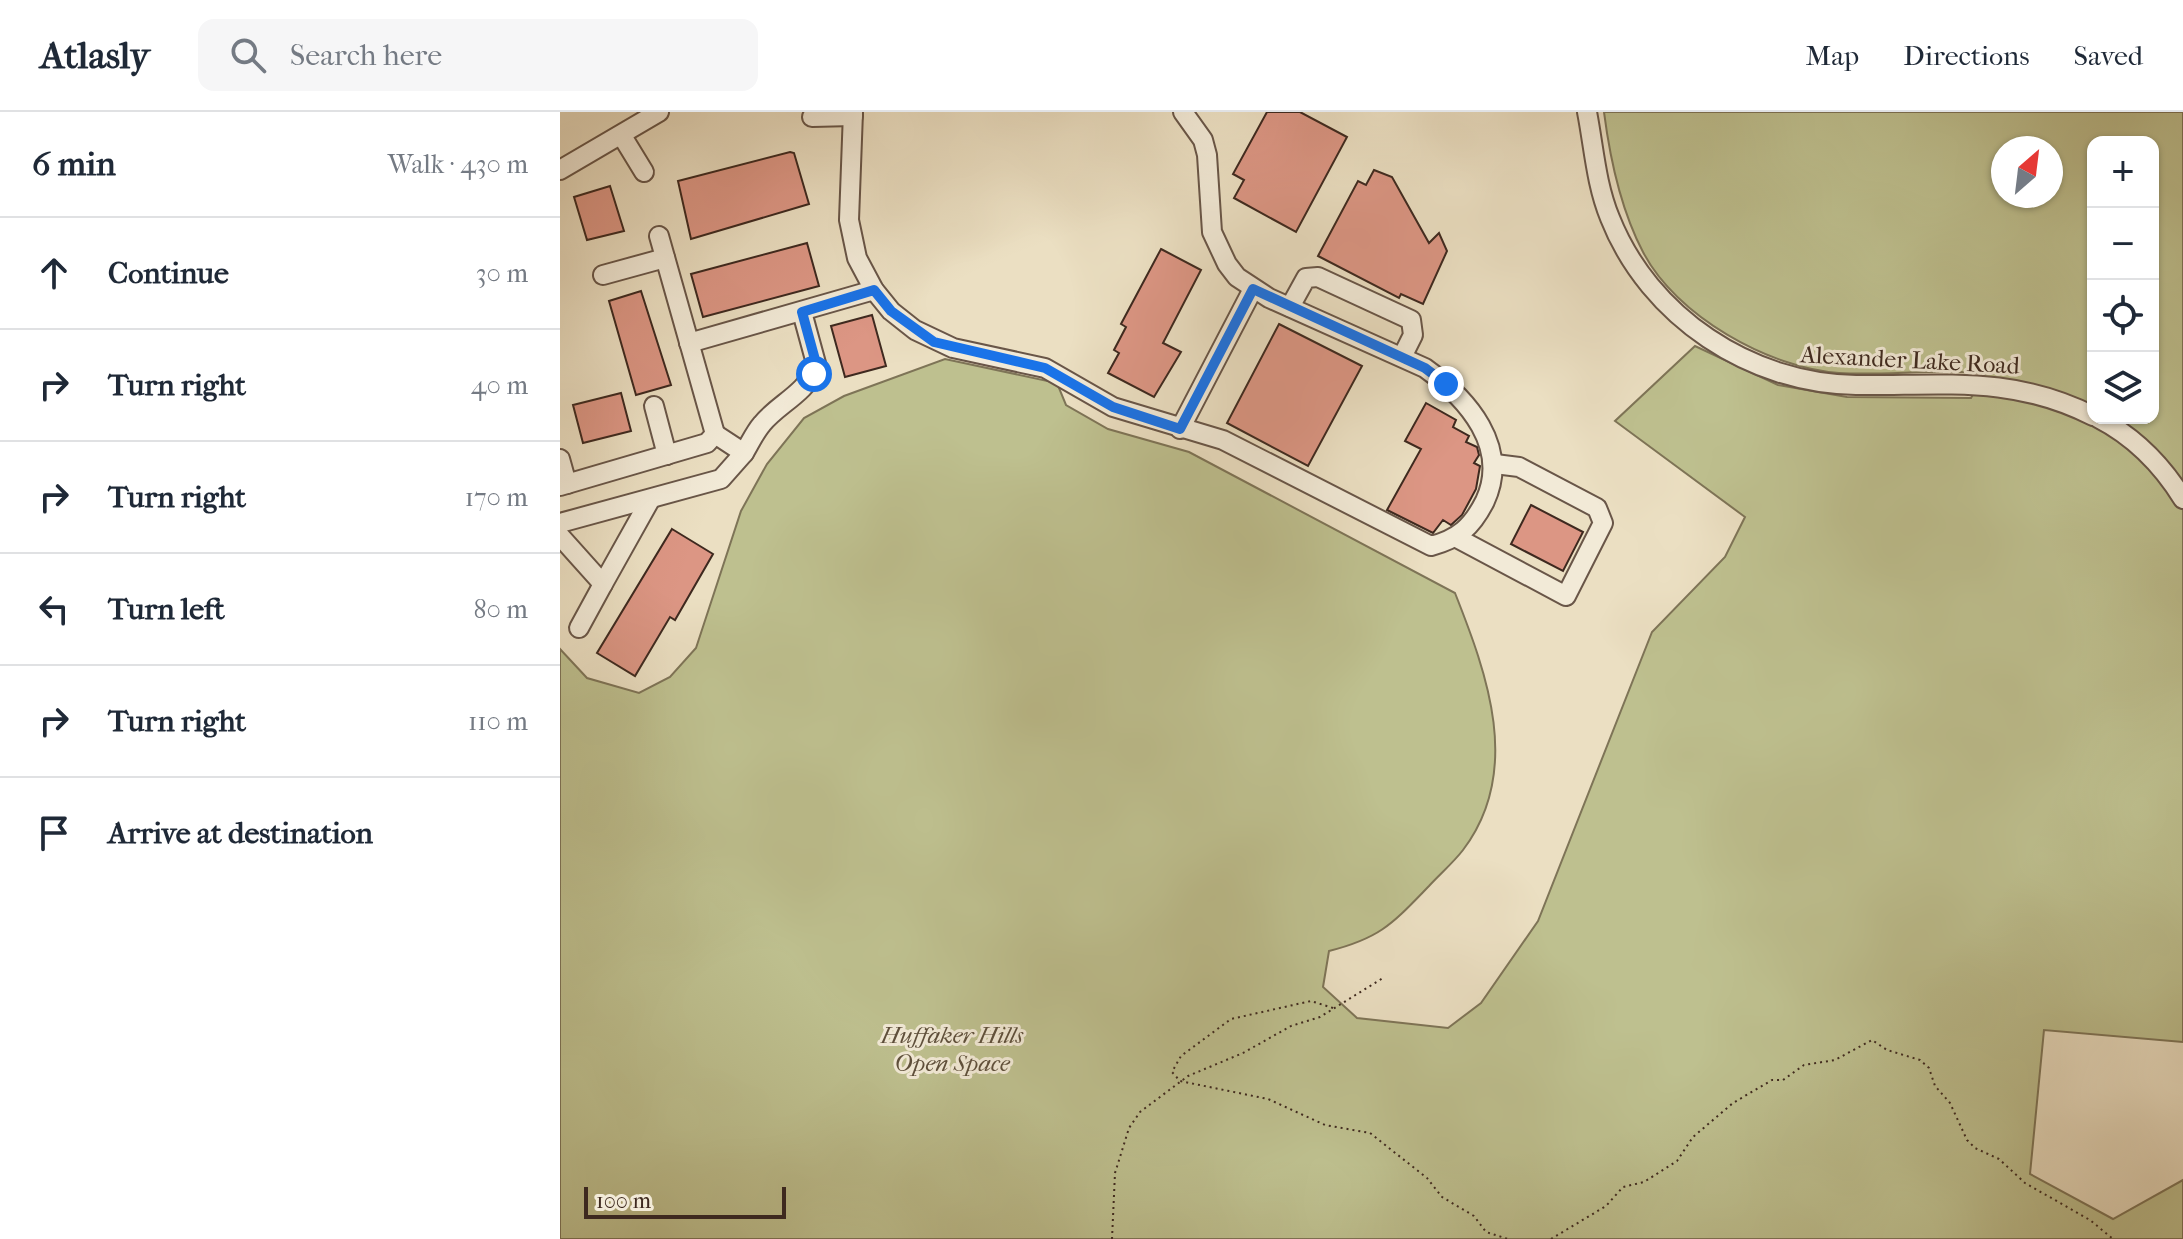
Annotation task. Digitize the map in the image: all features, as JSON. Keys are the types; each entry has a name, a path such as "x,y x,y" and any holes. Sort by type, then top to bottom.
{"street":[{"path":"560,170 659,112"},
{"path":"812,117 853,114 849,220 857,258 874,290 891,311 934,342 1045,368 1113,407 1223,440 1431,546 1457,538 1481,509 1492,484 1495,464 1492,447 1473,413 1446,384 1402,357 1290,307 1253,289 1237,277 1212,232 1207,155 1203,140 1183,112"},
{"name":"Alexander Lake Road","path":"1587,112 1608,215 1633,264 1673,311 1726,350 1798,379 1853,385 1998,385 2026,389 2087,414"},
{"path":"622,136 644,172"},
{"path":"659,236 715,434 744,453"},
{"path":"603,275 665,258"},
{"path":"1290,307 1306,278 1318,277 1411,320 1413,335 1402,357"},
{"path":"1180,429 1253,289"},
{"path":"689,343 874,290"},
{"path":"560,523 721,479 744,453 763,422 787,405 817,367 802,312"},
{"path":"654,406 667,455"},
{"name":"Alexander Lake Road","path":"2106,424 2132,440 2153,459 2183,499"},
{"path":"560,459 564,485 707,443 715,434"},
{"path":"1457,538 1566,596 1603,523 1597,508 1519,467 1495,464"},
{"path":"579,628 650,500"},
{"path":"560,536 603,584"}],"path":[{"path":"1112,1239 1115,1173 1129,1128 1140,1112 1180,1081 1333,1008 1383,978"},
{"path":"1333,1008 1311,1001 1231,1019 1174,1063 1172,1072 1180,1081 1268,1099 1325,1125 1370,1133 1427,1178 1442,1197 1474,1216 1486,1232 1508,1239"},
{"path":"1551,1239 1606,1206 1623,1187 1644,1182 1677,1161 1693,1137 1733,1103 1772,1080 1783,1080 1804,1065 1835,1060 1872,1040 1929,1068 1935,1086 1950,1103 1967,1140 1975,1148 1999,1159 2025,1183 2090,1220 2113,1239"}],"green space":[{"name":"Huffaker Hills Open Space","path":"1604,112 2183,112 2183,1042 2044,1030 2030,1174 2113,1219 2183,1180 2183,1239 560,1239 560,649 587,678 639,693 670,677 696,648 741,511 767,464 804,418 844,396 945,359 1057,383 1066,405 1108,429 1189,452 1455,593 1478,656 1494,722 1492,788 1481,820 1463,850 1416,899 1385,928 1362,941 1329,951 1323,987 1357,1018 1448,1028 1481,1003 1538,921 1652,632 1725,557 1745,517 1615,421 1695,346 1778,385 1847,397 1971,398 1985,374 1857,374 1812,369 1783,361 1727,335 1678,297 1658,275 1635,236 1613,166"}],"building":[{"path":"1267,112 1300,112 1347,137 1296,232 1234,198 1244,180 1233,174"},
{"path":"794,153 809,204 691,239 678,181"},
{"path":"1374,170 1392,177 1429,243 1439,233 1447,251 1423,304 1401,294 1399,298 1318,256 1358,181 1366,185"},
{"path":"610,186 624,231 587,240 574,197"},
{"path":"807,243 819,286 703,317 691,274"},
{"path":"1161,249 1201,270 1163,343 1181,352 1154,397 1108,373 1119,353 1114,350 1126,327 1121,324"},
{"path":"641,291 671,385 636,395 609,301"},
{"path":"872,315 886,366 845,377 831,326"},
{"path":"1279,324 1362,366 1308,466 1227,423"},
{"path":"621,393 631,431 583,443 573,405"},
{"path":"1426,403 1456,420 1453,427 1469,436 1466,442 1477,447 1479,455 1474,463 1480,466 1476,489 1462,515 1451,525 1443,520 1433,533 1387,510 1421,449 1405,441"},
{"path":"1531,505 1583,532 1563,571 1511,544"},
{"path":"672,529 713,554 675,620 670,617 635,676 597,653"}],"route":[{"path":"814,374 817,367 802,312 874,290 891,311 934,342 1045,368 1113,407 1180,429 1253,289 1425,368 1446,384"}]}
